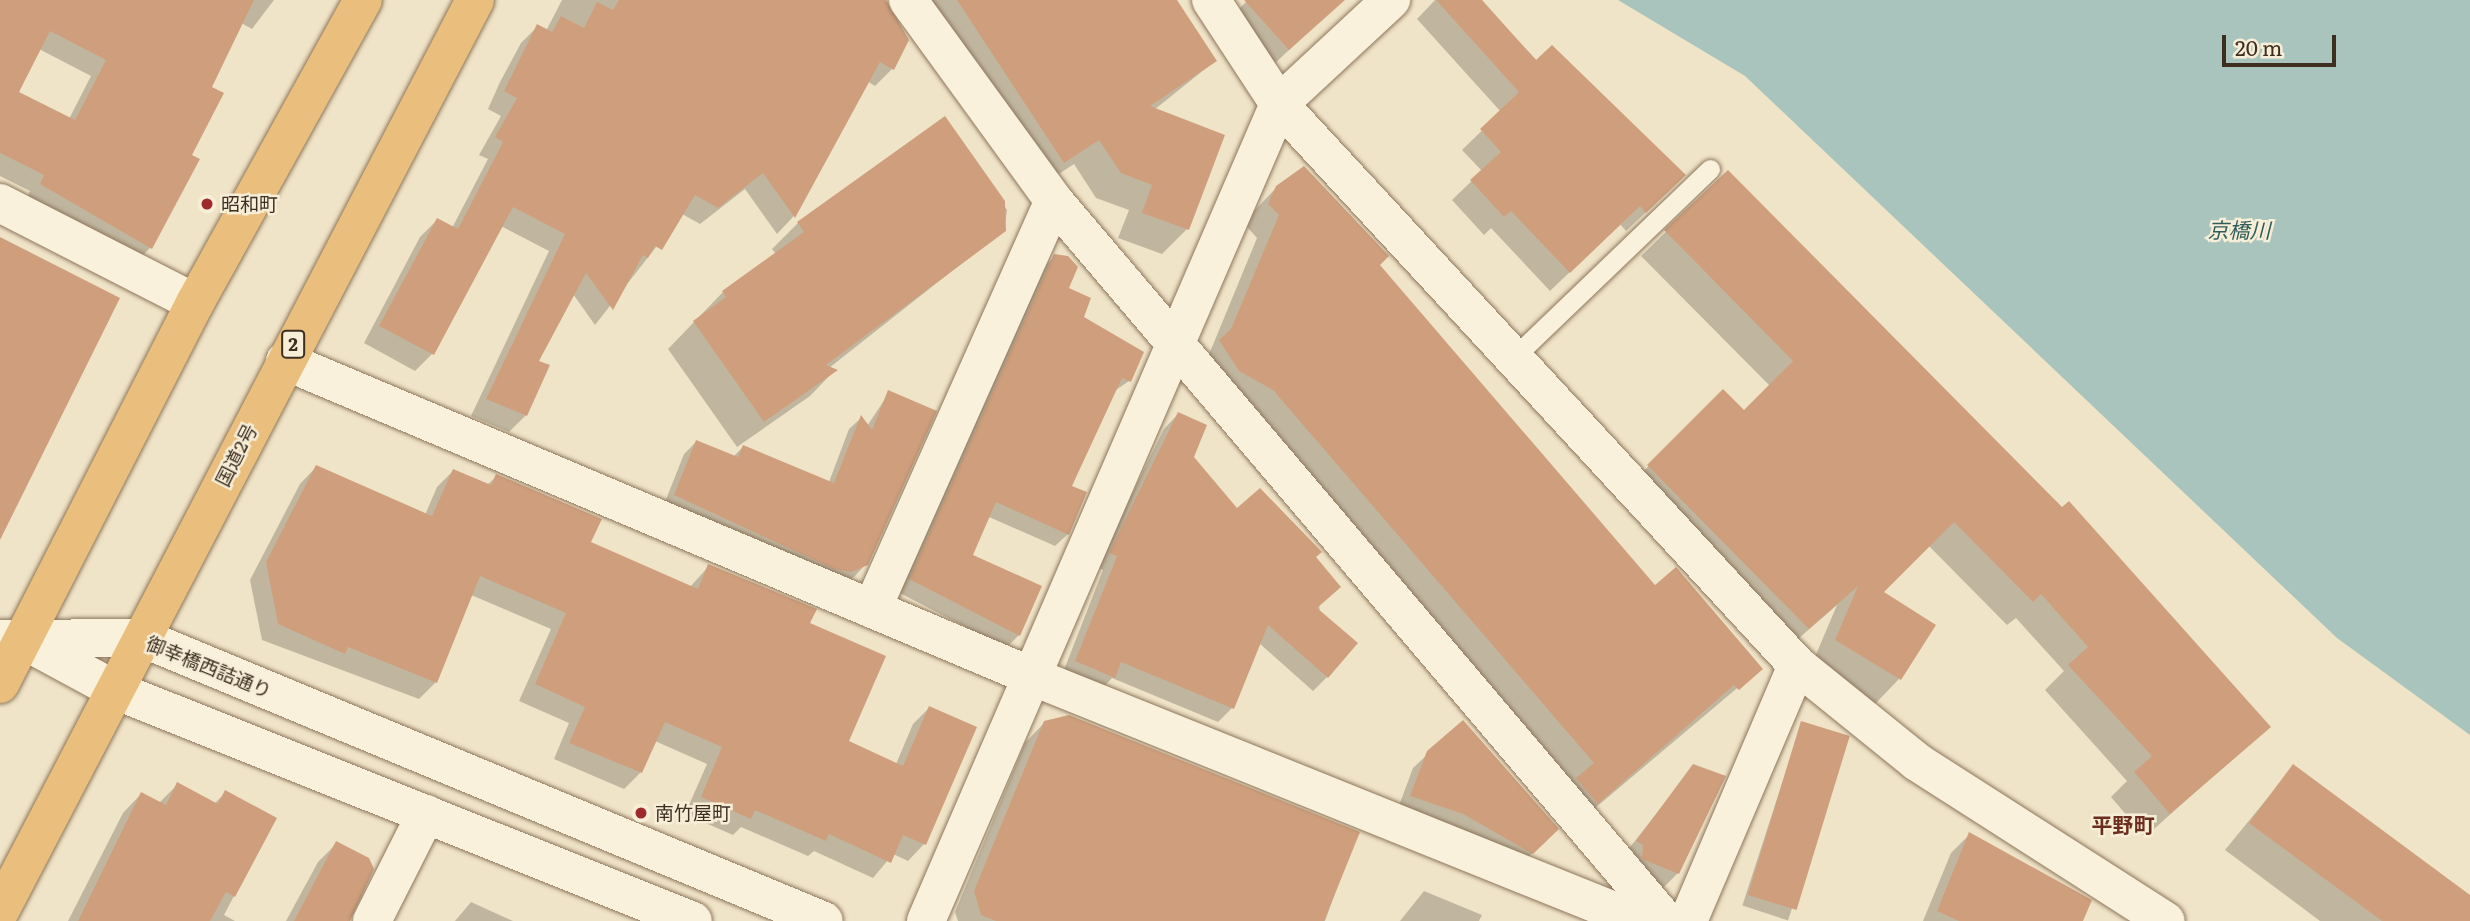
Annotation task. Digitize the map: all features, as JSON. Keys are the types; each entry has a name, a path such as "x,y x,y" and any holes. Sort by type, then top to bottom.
{"highway":[{"path":"0,684 12,639 363,0"},
{"name":"国道2号","path":"0,911 475,0"}],"street":[{"path":"908,0 1054,201 1180,345 1666,921"},
{"path":"1211,0 1279,104 1797,665 1917,762 2166,921"},
{"path":"926,921 1031,676 1180,345 1279,104 1391,0"},
{"path":"872,609 1054,201"},
{"path":"0,203 195,303"},
{"path":"285,361 1031,676 1639,921"},
{"name":"御幸橋西詰通り","path":"12,639 142,638 824,921"},
{"path":"12,639 117,691 693,921"},
{"path":"1688,921 1797,665"},
{"path":"372,921 426,814"}],"lane":[{"path":"1513,358 1710,169"}],"water":[{"name":"京橋川","path":"1618,0 2470,0 2470,735 2337,638 1745,76"}],"building":[{"path":"0,0 254,0 212,87 224,93 192,155 200,159 152,249 40,184 44,175 0,153","holes":["50,31 106,60 75,120 19,92"]},
{"path":"619,0 886,0 909,40 894,70 880,62 795,218 763,173 718,208 695,195 662,250 655,246 648,258 643,255 613,310 586,273 539,361 550,365 527,416 486,399 565,234 513,207 434,355 379,326 437,218 458,229 503,142 495,137 517,98 504,91 537,24 552,32 561,16 584,28 597,2 613,10"},
{"path":"957,0 1177,0 1217,61 1150,106 1225,135 1189,230 1142,213 1152,185 1121,173 1099,140 1064,163"},
{"path":"1244,0 1345,0 1289,50"},
{"path":"1436,0 1482,0 1536,60 1552,45 1686,175 1646,213 1640,206 1570,273 1511,211 1504,217 1470,180 1501,152 1480,129 1519,92"},
{"path":"945,116 1005,201 1006,231 826,365 838,370 764,422 693,321 726,297 722,291 804,232 797,222"},
{"path":"1304,166 1389,256 1380,265 1655,585 1676,567 1763,669 1739,690 1734,685 1598,804 1576,778 1594,763 1273,390 1239,371 1219,340 1231,329 1279,215 1268,204 1276,186"},
{"path":"1728,170 2062,507 2069,501 2271,727 2170,814 2134,772 2152,756 2068,665 2088,647 2041,594 2033,602 1954,522 1884,592 1936,625 1901,680 1835,640 1858,586 1809,629 1647,465 1723,389 1744,410 1793,361 1664,230"},
{"path":"0,237 120,298 0,540"},
{"path":"1054,254 1068,256 1078,267 1069,288 1091,298 1084,317 1144,352 1131,382 1122,378 1072,486 1087,492 1069,535 996,502 973,555 1042,586 1020,636 909,579"},
{"path":"888,390 937,411 868,565 851,572 834,569 674,495 696,440 738,457 743,445 834,483 861,415 872,430"},
{"path":"1178,412 1207,425 1194,457 1237,508 1260,488 1322,552 1316,557 1341,587 1317,608 1358,643 1328,678 1268,625 1234,709 1121,662 1115,678 1075,661 1117,556 1109,553"},
{"path":"316,465 432,516 453,469 491,485 496,474 602,519 591,542 698,589 708,564 817,609 810,623 886,656 849,741 903,766 929,706 977,727 926,845 903,835 891,863 829,834 826,841 755,810 751,819 701,797 722,747 665,722 642,773 569,743 585,707 535,684 566,613 480,576 437,683 348,647 345,654 278,624 266,562"},
{"path":"1069,715 1360,832 1324,921 996,921 981,915 974,891 1044,721"},
{"path":"1463,720 1559,829 1533,854 1463,814 1410,796 1427,751"},
{"path":"1801,721 1850,736 1797,910 1748,895"},
{"path":"1693,764 1726,776 1679,874 1642,859 1643,845 1636,841"},
{"path":"2293,764 2470,895 2470,921 2382,921 2249,823"},
{"path":"177,782 218,804 225,790 277,818 235,897 226,892 210,921 78,921 141,792 166,805"},
{"path":"1969,832 2092,900 2083,921 1959,921 1937,911"},
{"path":"336,841 369,858 374,869 350,921 294,921"}],"place":[{"name":"昭和町","path":"207,204"},
{"name":"南竹屋町","path":"641,813"}],"district":[{"name":"平野町","path":"2123,824"}]}
